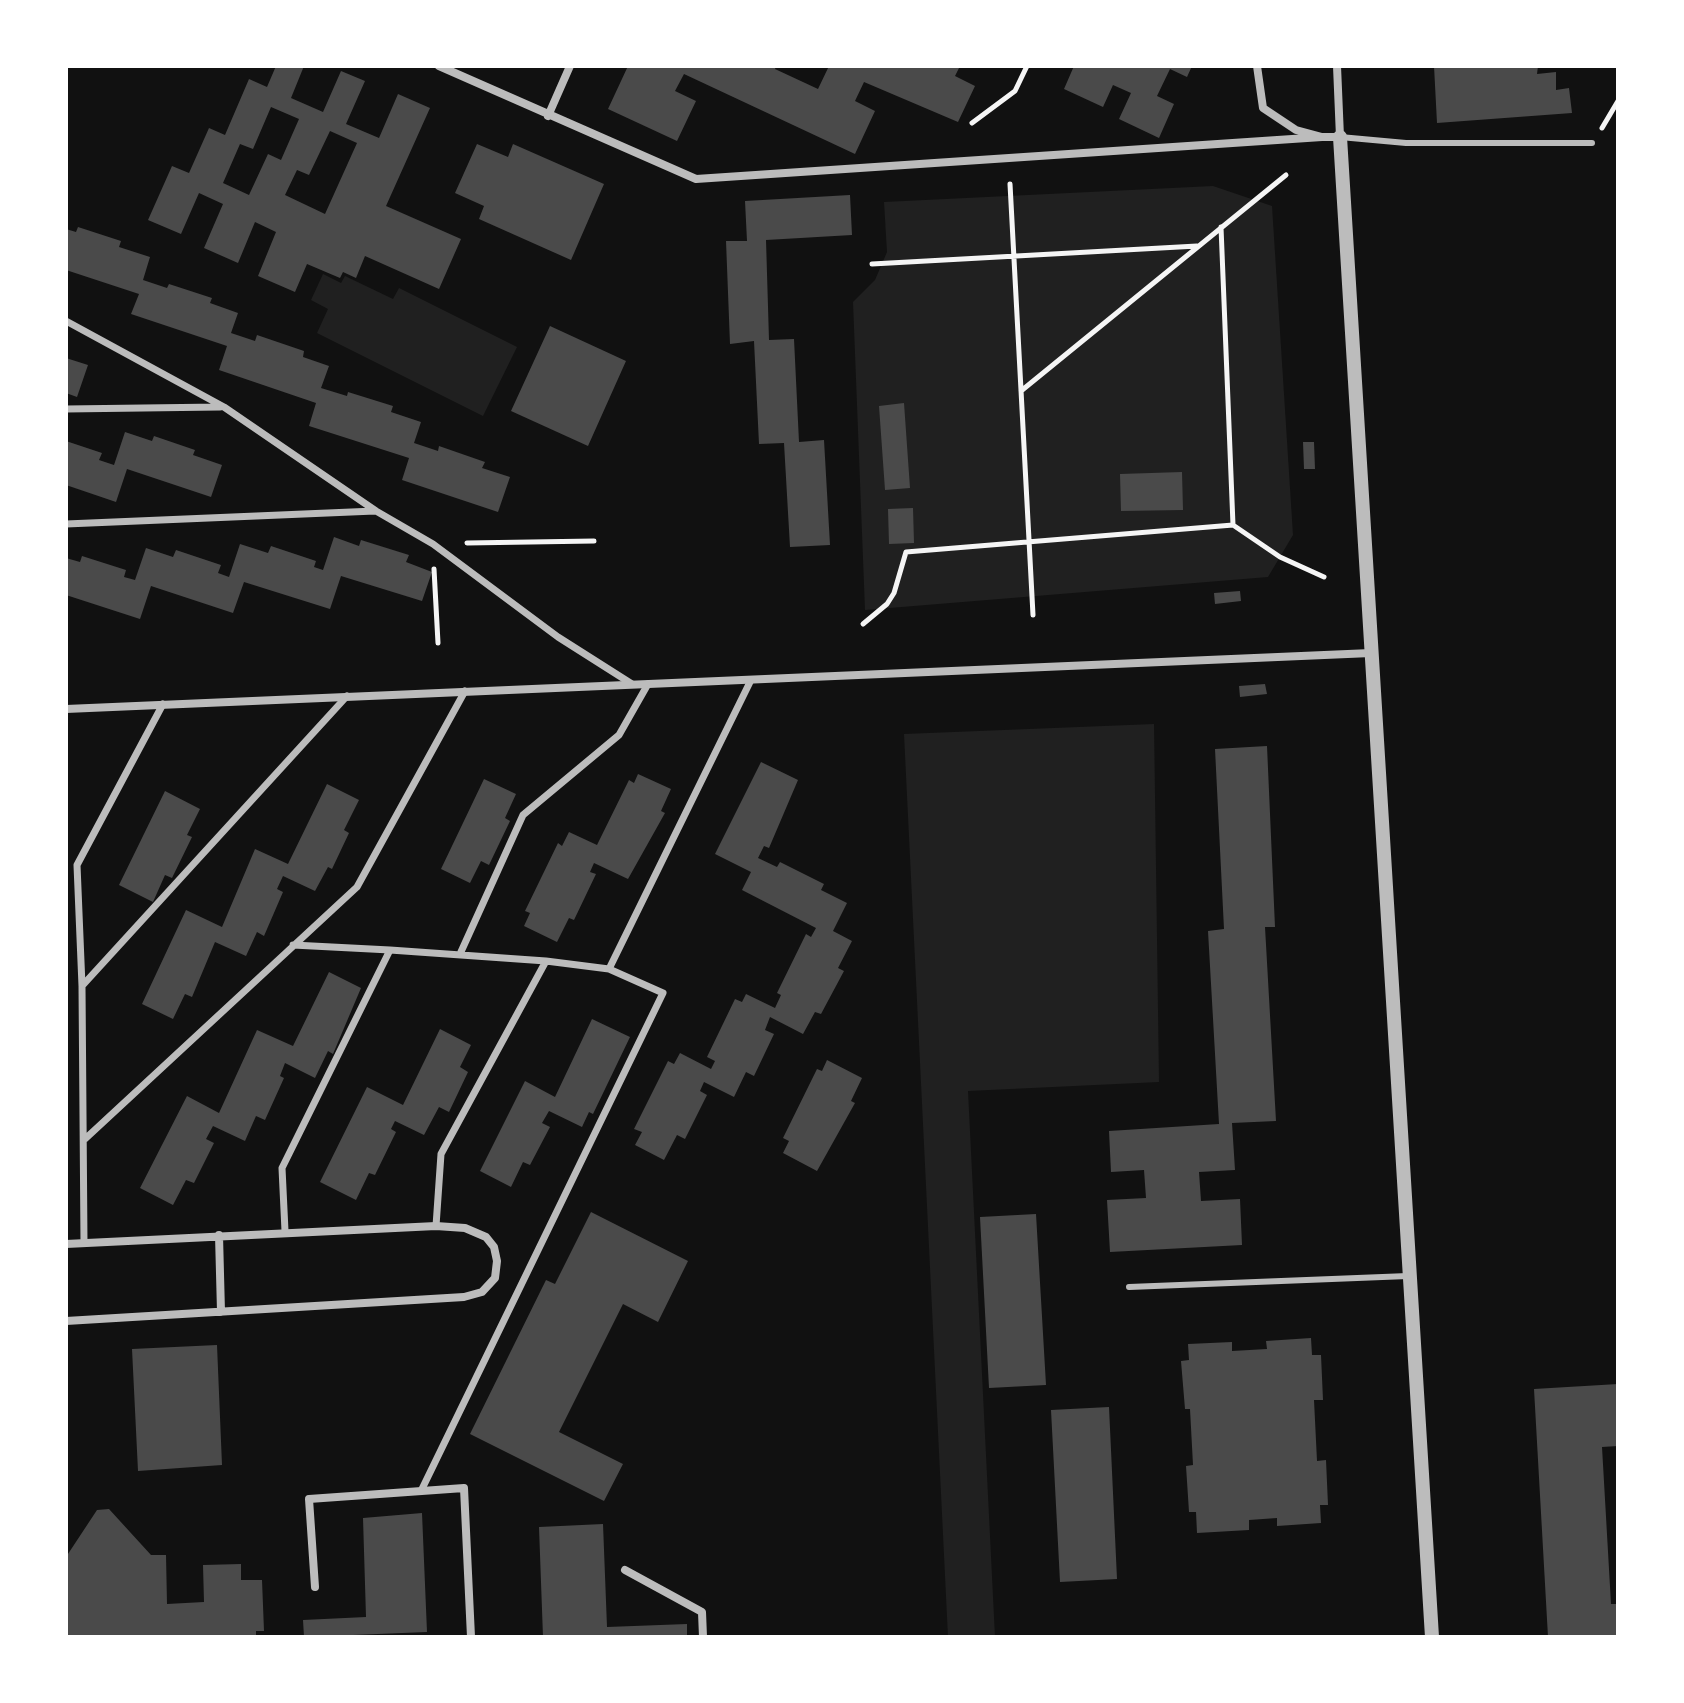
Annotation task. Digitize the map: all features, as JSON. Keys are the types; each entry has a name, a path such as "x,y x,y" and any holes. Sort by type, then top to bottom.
{"street":[{"path":"439,66 696,179 1340,137"},
{"path":"548,116 570,66"},
{"path":"1257,66 1263,108 1296,130 1322,137"},
{"path":"1337,66 1432,1637"},
{"path":"66,321 224,407 376,511 433,544 558,637 632,684"},
{"path":"66,409 224,407"},
{"path":"66,524 376,511"},
{"path":"66,709 1371,653"},
{"path":"609,969 751,680"},
{"path":"460,954 523,815 619,735 648,684"},
{"path":"85,1139 357,887 465,691"},
{"path":"82,986 347,696"},
{"path":"84,1243 85,1139 77,865 163,704"},
{"path":"293,945 460,954 609,969 663,993 421,1491"},
{"path":"285,1231 282,1168 390,950"},
{"path":"436,1226 441,1154 546,961"},
{"path":"66,1244 285,1231 436,1226 465,1228 486,1237 494,1247 495,1278 482,1292 464,1297 66,1321"},
{"path":"219,1235 221,1312"},
{"path":"315,1587 309,1499 464,1488 471,1637"},
{"path":"625,1570 702,1612 703,1637"}],"lane":[{"path":"1340,137 1406,143 1592,143"},
{"path":"1129,1287 1408,1276"}],"path":[{"path":"972,123 1015,91 1027,66"},
{"path":"1592,143 1618,101"},
{"path":"1021,391 1286,175"},
{"path":"1010,184 1033,615"},
{"path":"1221,227 1233,525"},
{"path":"872,264 1198,246"},
{"path":"863,624 887,604 894,593 906,552 1233,525 1280,557 1324,577"},
{"path":"438,643 433,544 594,541"}],"shaded area":[{"path":"1213,186 1272,206 1293,535 1268,577 865,610 853,302 875,280 887,252 884,202"},
{"path":"323,274 341,283 345,276 393,299 399,288 517,347 483,416 317,333 328,309 311,300"},
{"path":"1154,724 1159,1082 968,1091 995,1637 948,1637 904,734"}],"building":[{"path":"276,66 304,66 291,98 323,112 341,71 365,81 346,124 379,138 398,94 430,108 386,206 461,239 439,289 365,256 356,278 343,272 340,278 307,264 295,292 258,276 276,232 255,222 238,263 204,248 223,204 199,193 181,234 148,220 172,166 189,173 209,128 225,135 249,79 267,87","holes":["271,107 299,119 281,160 268,154 249,195 223,183 240,144 253,149","330,131 357,143 325,214 285,195 297,170 309,175"]},
{"path":"628,66 776,66 775,69 818,89 829,66 960,66 955,76 975,86 958,122 864,82 855,101 875,111 855,154 684,74 675,91 696,101 677,141 608,109"},
{"path":"1074,66 1192,66 1187,77 1170,69 1157,96 1174,104 1159,138 1119,119 1131,93 1113,85 1103,107 1064,89"},
{"path":"1434,66 1538,66 1537,74 1556,72 1556,90 1569,88 1572,113 1437,123"},
{"path":"477,144 508,157 513,144 604,184 571,260 479,219 484,206 455,193"},
{"path":"850,195 852,235 766,240 769,340 794,339 799,442 824,440 830,545 790,547 784,443 759,444 754,341 730,344 726,241 747,241 745,201"},
{"path":"78,227 121,241 119,247 150,257 143,280 167,288 169,284 212,298 210,303 238,313 231,333 255,341 257,335 304,351 303,357 329,366 321,388 347,396 348,392 393,406 391,412 421,422 414,443 438,451 439,446 485,462 482,468 510,477 498,512 402,480 409,458 309,426 316,403 219,370 227,346 131,314 139,294 66,270 66,229 76,232"},
{"path":"550,326 626,361 588,446 511,411"},
{"path":"66,358 88,365 77,397 66,393"},
{"path":"904,403 910,488 885,490 879,406"},
{"path":"125,432 152,441 154,436 195,450 193,455 222,465 211,497 127,469 116,502 66,485 66,441 102,453 99,460 114,465"},
{"path":"1303,442 1314,442 1315,469 1304,469"},
{"path":"1182,472 1183,510 1121,511 1120,474"},
{"path":"913,508 914,543 889,544 888,509"},
{"path":"334,537 359,546 361,540 409,555 406,562 432,572 422,601 341,576 330,609 244,582 233,613 151,586 140,619 66,595 66,558 80,562 82,556 126,570 124,577 135,580 146,548 173,557 176,550 221,565 218,573 229,577 240,544 268,553 271,546 316,561 314,567 323,570"},
{"path":"1240,591 1241,601 1215,604 1214,593"},
{"path":"1265,684 1267,694 1240,697 1239,686"},
{"path":"1267,746 1275,927 1265,927 1276,1121 1232,1123 1235,1170 1199,1172 1201,1201 1240,1199 1242,1245 1110,1252 1107,1200 1146,1198 1144,1170 1111,1172 1109,1131 1219,1124 1208,931 1224,929 1215,749"},
{"path":"761,762 798,780 769,848 764,846 758,858 777,867 780,862 824,884 821,890 847,903 833,931 852,941 838,968 844,971 821,1014 815,1012 803,1034 770,1017 765,1030 774,1034 754,1076 746,1072 734,1097 704,1082 700,1091 707,1095 685,1139 677,1135 664,1160 635,1145 642,1132 634,1129 668,1061 674,1064 680,1053 711,1069 715,1061 707,1057 735,999 742,1002 746,994 775,1008 781,995 777,993 806,934 811,937 816,928 742,890 751,872 715,854"},
{"path":"638,774 671,789 661,811 665,813 628,879 594,863 590,872 596,874 574,920 569,918 557,942 524,926 530,913 525,911 558,843 562,846 569,832 597,845 629,780 634,783"},
{"path":"484,779 516,794 505,818 510,821 489,865 481,861 470,883 441,869"},
{"path":"327,784 359,800 344,830 349,833 332,869 328,867 315,891 283,876 277,889 283,892 264,936 257,932 246,956 215,942 192,997 185,994 173,1019 142,1004 186,910 222,927 255,849 288,864"},
{"path":"165,791 200,809 187,835 192,837 172,878 165,875 153,902 119,885"},
{"path":"329,972 361,988 333,1054 328,1051 315,1078 285,1063 280,1076 284,1078 265,1120 256,1116 245,1141 213,1126 206,1139 214,1143 194,1183 186,1180 173,1205 140,1188 187,1096 219,1113 257,1030 293,1046"},
{"path":"592,1019 630,1037 593,1114 589,1112 582,1127 549,1111 542,1123 550,1127 530,1165 523,1162 511,1187 480,1171 525,1081 555,1097"},
{"path":"440,1029 471,1045 460,1067 468,1072 449,1112 439,1107 424,1135 395,1121 391,1129 396,1132 375,1175 369,1173 356,1200 320,1182 367,1087 403,1105"},
{"path":"827,1060 862,1078 851,1101 855,1103 817,1171 783,1153 789,1141 783,1138 817,1069 822,1071"},
{"path":"591,1212 688,1261 658,1322 623,1304 559,1432 623,1464 604,1501 470,1434 546,1280 555,1284"},
{"path":"1036,1214 1046,1385 989,1388 980,1217"},
{"path":"1311,1338 1312,1355 1321,1355 1323,1400 1314,1400 1317,1461 1326,1460 1328,1505 1320,1505 1321,1523 1277,1526 1277,1518 1249,1520 1249,1530 1197,1533 1196,1512 1189,1512 1186,1466 1193,1465 1190,1409 1185,1409 1181,1361 1189,1360 1188,1344 1232,1342 1232,1351 1267,1349 1266,1341"},
{"path":"217,1345 222,1465 138,1471 132,1349"},
{"path":"1618,1384 1618,1446 1602,1447 1611,1604 1618,1604 1618,1637 1548,1637 1534,1389"},
{"path":"1109,1407 1117,1579 1060,1582 1051,1410"},
{"path":"109,1509 151,1555 166,1555 167,1604 204,1602 203,1565 241,1564 241,1580 262,1580 264,1631 256,1631 256,1637 66,1637 66,1557 97,1510"},
{"path":"422,1513 427,1632 304,1637 303,1620 366,1617 363,1518"},
{"path":"603,1524 607,1627 687,1624 687,1637 543,1637 539,1527"}]}
